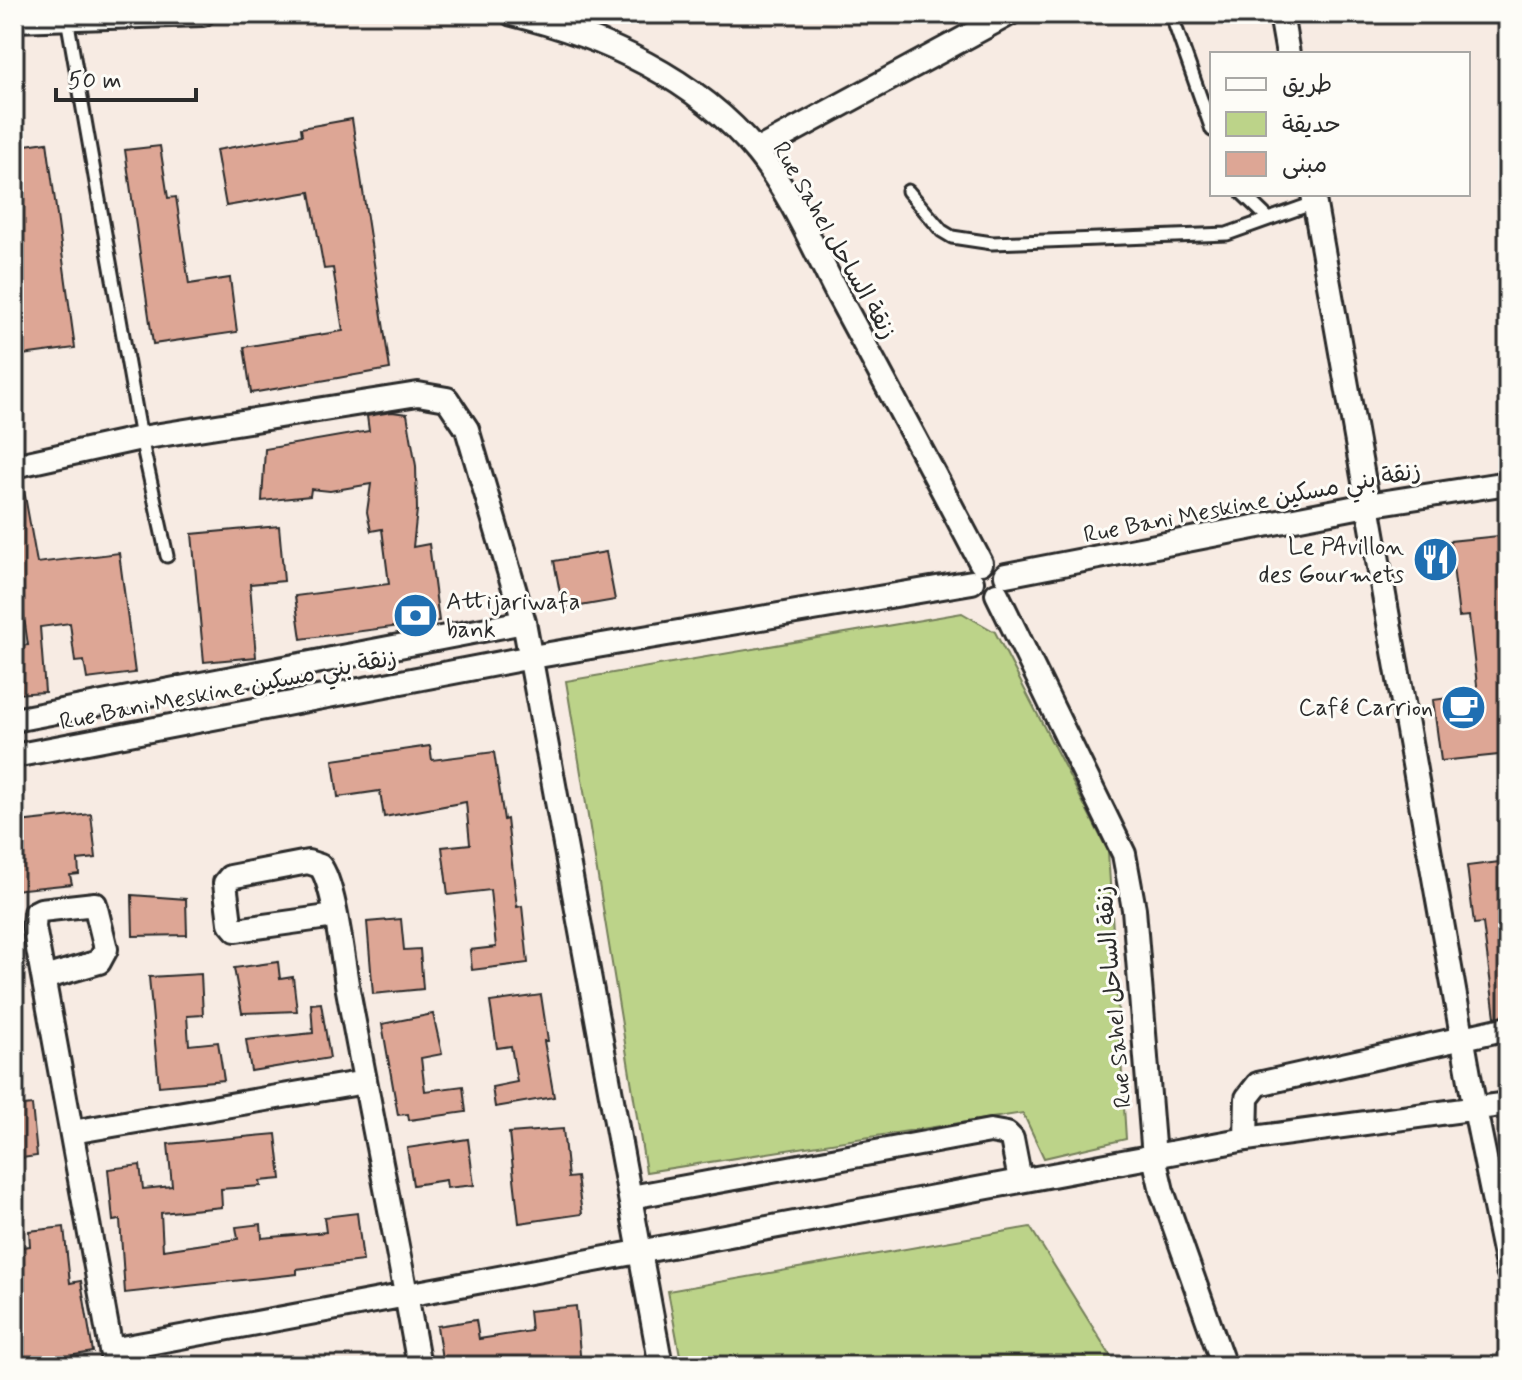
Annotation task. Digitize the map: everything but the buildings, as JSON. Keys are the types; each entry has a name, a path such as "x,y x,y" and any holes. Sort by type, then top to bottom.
{"street":[{"path":"14,20 203,14"},
{"name":"Rue Sahel زنقة الساحل","path":"512,14 581,34 655,69 686,88 756,151 794,211 976,573"},
{"path":"756,151 1009,14"},
{"path":"1281,14 1288,52"},
{"path":"1313,199 1475,1109 1508,1271"},
{"path":"14,466 141,438 418,394 447,399 458,413 474,450 532,657 661,1366"},
{"name":"Rue Bani Meskine زنقة بني مسكين","path":"1002,585 1367,505 1508,483"},
{"path":"999,564 1002,585 981,595 976,573 999,564"},
{"name":"Rue Bani Meskine زنقة بني مسكين","path":"14,756 976,573"},
{"name":"Rue Sahel زنقة الساحل","path":"1002,585 1124,854 1134,909 1154,1157 1162,1191 1224,1366"},
{"path":"14,720 524,622"},
{"path":"335,916 236,930 230,923 225,883 230,877 314,863 327,875 335,916 365,1082 407,1294 419,1366"},
{"path":"44,978 112,1358 407,1294 1020,1180 1246,1139 1508,1104"},
{"path":"1246,1139 1247,1098 1258,1084 1508,1028"},
{"path":"72,1132 365,1082"},
{"path":"631,1197 990,1131 1000,1131 1012,1139 1020,1180"}],"lane":[{"path":"1171,14 1210,124"},
{"path":"67,18 141,438 167,556"},
{"path":"908,191 942,231 952,237 992,243 1227,234 1313,199"},
{"path":"1245,196 1269,219"}],"green space":[{"path":"962,613 995,632 1108,851 1126,1139 1044,1158 1023,1113 646,1172 566,681"},
{"path":"1030,1227 1117,1366 682,1366 668,1291"}],"place":[{"name":"Le PAvillon des Gourmets","path":"1435,560"},
{"name":"Attijariwafa bank","path":"415,615"},
{"name":"Café Carrion","path":"1464,707"}]}
